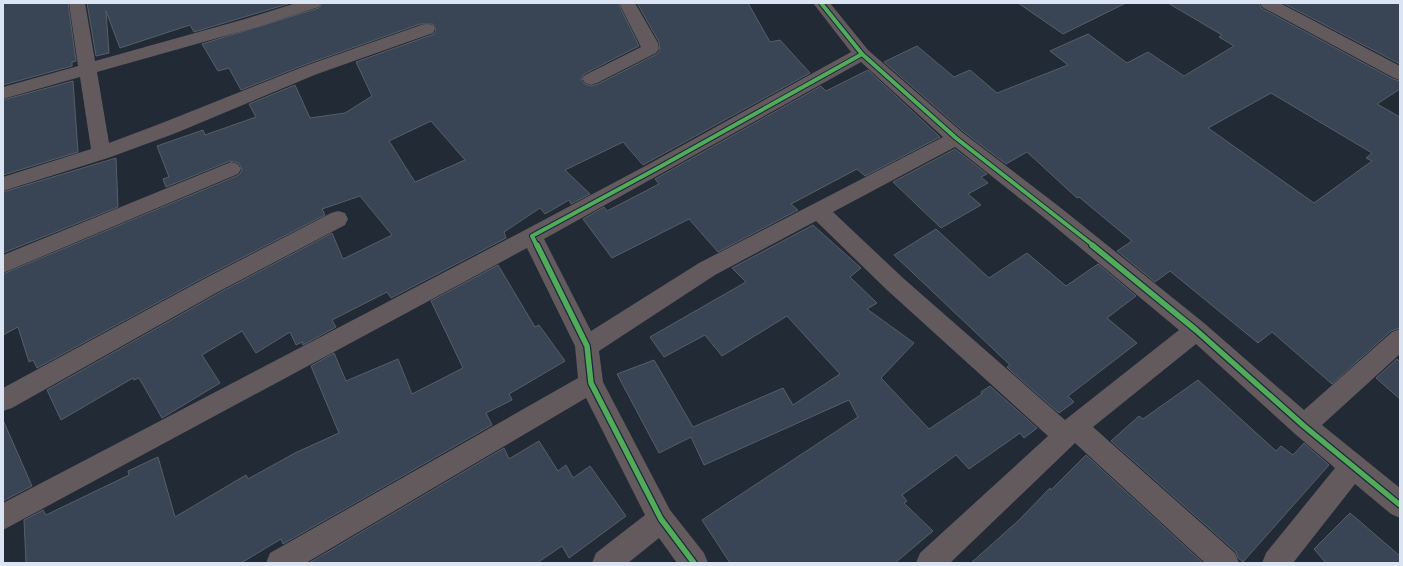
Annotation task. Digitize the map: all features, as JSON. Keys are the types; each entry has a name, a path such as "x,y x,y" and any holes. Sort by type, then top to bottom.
{"street":[{"path":"77,3 101,153"},
{"path":"3,93 251,23 313,3"},
{"path":"591,79 650,50 649,43 627,3"},
{"path":"821,3 862,54 956,138 1054,214 1196,330 1304,426 1400,505"},
{"path":"1268,3 1400,74"},
{"path":"3,184 101,153 169,128 207,111 311,70 427,29"},
{"path":"3,517 656,170 862,54"},
{"path":"587,346 706,269 956,138"},
{"path":"3,264 231,169"},
{"path":"818,210 895,284 1225,563"},
{"path":"3,400 210,286 338,219"},
{"path":"532,236 587,346 591,383 661,519 694,563"},
{"path":"930,563 1071,432 1196,330"},
{"path":"1304,426 1398,345"},
{"path":"280,563 591,383"},
{"path":"1276,563 1353,466"},
{"path":"606,563 661,519"}],"building":[{"path":"3,3 68,3 76,61 72,62 72,66 3,85"},
{"path":"87,3 291,3 194,32 190,25 120,48 106,11 109,53 96,56"},
{"path":"322,3 618,3 639,46 584,74 581,80 585,84 591,86 598,84 657,54 660,50 659,42 637,3 748,3 770,42 780,40 810,73 643,165 623,142 565,170 590,194 571,204 569,200 545,214 540,208 504,232 506,238 391,298 387,292 332,320 336,327 303,345 302,342 296,345 290,332 256,353 242,331 202,355 220,383 162,418 139,378 134,380 133,378 61,420 47,390 219,293 332,233 343,259 392,235 360,196 322,209 325,215 201,279 37,368 33,360 29,362 18,327 3,335 3,274 239,175 242,170 239,163 230,161 166,187 163,179 169,177 157,146 203,130 205,135 256,117 249,104 295,85 310,118 345,113 372,96 356,62 434,34 436,30 433,24 420,24 304,65 241,90 229,68 218,71 202,44 319,8","holes":["431,121 465,160 415,182 389,141"]},
{"path":"1018,3 1126,3 1063,34"},
{"path":"1168,3 1259,3 1261,8 1393,79 1400,81 1400,89 1377,104 1400,117 1400,328 1391,331 1332,384 1272,332 1258,343 1170,271 1155,282 1117,251 1132,241 1079,197 1077,198 1027,152 1006,164 964,132 884,62 917,46 954,77 970,70 997,93 1068,65 1050,51 1088,34 1127,63 1148,52 1184,76 1234,46 1219,37 1222,35","holes":["1271,93 1372,153 1366,158 1372,161 1314,203 1208,128"]},
{"path":"1283,3 1400,3 1400,64"},
{"path":"868,70 940,137 865,176 857,169 791,204 798,210 718,252 689,219 612,258 583,219 604,207 607,211 659,184 655,179 821,86 826,91"},
{"path":"73,81 78,152 3,175 3,100"},
{"path":"955,149 987,174 981,177 988,183 968,194 981,205 941,228 893,182"},
{"path":"116,158 118,207 3,253 3,192"},
{"path":"813,225 861,268 850,277 877,303 867,309 914,343 881,378 929,429 982,394 981,392 990,386 1037,428 1024,438 1020,433 969,469 956,455 902,495 907,501 904,503 933,531 895,563 730,563 702,520 858,417 849,400 704,465 691,437 659,453 617,374 654,360 693,427 783,388 793,405 840,374 787,316 722,356 705,335 664,357 650,337 746,282 732,268"},
{"path":"936,229 989,278 1027,253 1066,286 1098,264 1136,296 1107,318 1137,343 1068,396 1074,402 1059,413 1011,371 1007,367 1010,365 894,255"},
{"path":"498,265 535,327 539,325 565,361 509,394 512,400 486,413 492,425 283,544 281,539 241,563 26,563 24,520 43,510 46,515 129,475 128,471 158,457 175,517 246,475 248,479 295,453 339,433 311,366 334,353 346,381 398,359 412,394 463,368 431,301"},
{"path":"1397,359 1400,362 1400,399 1376,378"},
{"path":"1198,380 1276,451 1281,446 1293,455 1304,443 1329,465 1243,562 1238,558 1236,552 1111,441 1139,416 1143,419"},
{"path":"3,420 32,486 3,501"},
{"path":"539,441 558,471 566,465 573,478 590,466 626,516 569,558 562,546 537,563 309,563 504,448 509,459"},
{"path":"1086,455 1203,563 971,563 1019,520 1050,488 1051,490"},
{"path":"1350,513 1400,556 1400,563 1326,563 1314,549"}],"cycle path":[{"path":"694,563 661,519 591,383 587,346 532,236 656,169 862,54 821,3"},
{"path":"862,54 956,138 1054,214 1196,330 1304,426 1400,505"}]}
